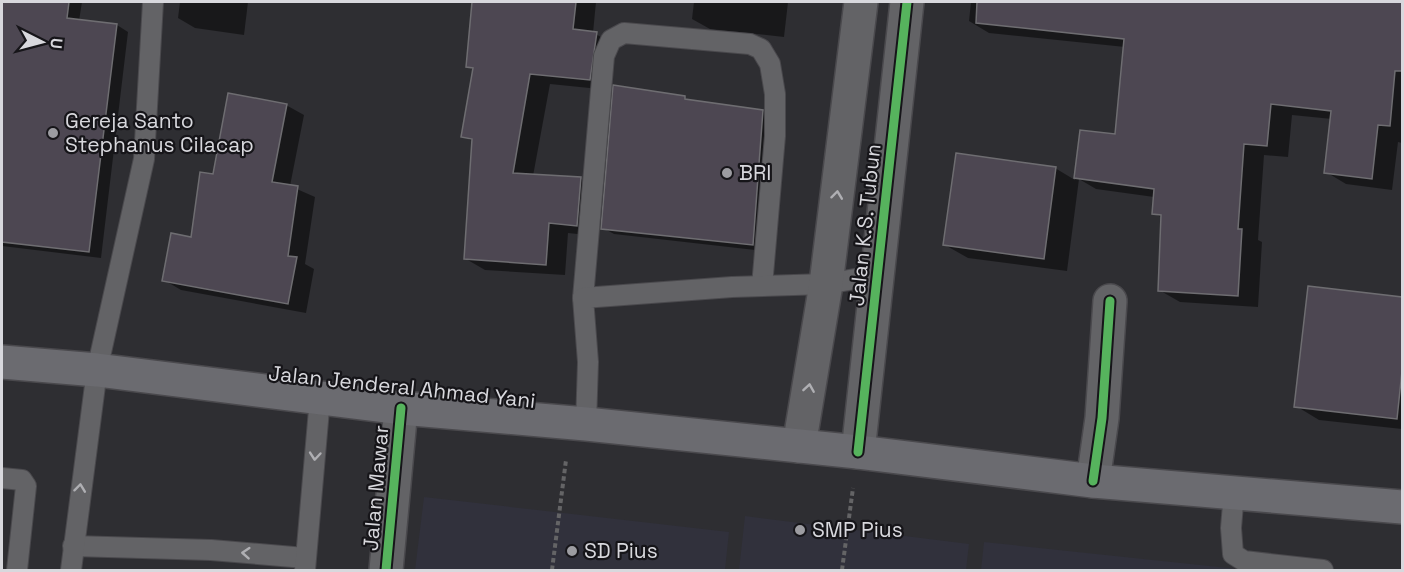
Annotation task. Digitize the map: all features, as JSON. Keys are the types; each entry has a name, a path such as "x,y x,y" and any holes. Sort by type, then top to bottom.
{"main road":[{"name":"Jalan Jenderal Ahmad Yani","path":"2,362 97,370 401,408 858,452 1093,481 1402,507"}],"street":[{"name":"Jalan K.S. Tubun","path":"799,446 826,284 861,2"},
{"name":"Jalan K.S. Tubun","path":"858,452 907,2"},
{"path":"1093,481 1102,418 1110,301"},
{"name":"Jalan Mawar","path":"386,570 401,408"}],"lane":[{"path":"71,570 97,370 144,159 153,2"},
{"path":"579,424 588,362 583,298 604,56 610,40 624,33 750,44 761,49 770,64 775,94 775,136 762,286"},
{"path":"583,298 826,284 878,275"},
{"path":"73,546 211,550 305,564 320,398"},
{"path":"2,478 22,480 26,486 17,570"},
{"path":"1234,492 1231,528 1233,554 1244,561 1323,570"}],"path":[{"path":"552,570 579,424"},
{"path":"842,570 858,452"}],"shaded area":[{"name":"SD Pius","path":"424,497 729,532 725,570 415,570"},
{"name":"SMP Pius","path":"745,516 969,544 966,570 739,570"},
{"path":"984,542 1247,570 981,570"}],"building":[{"name":"Gereja Santo Stephanus Cilacap","path":"2,2 69,2 67,18 117,24 89,252 2,242"},
{"path":"472,2 576,2 573,29 597,32 590,80 530,74 513,173 581,177 577,226 549,223 546,265 464,259 472,139 461,137 473,68 466,67"},
{"path":"977,2 1402,2 1402,71 1395,71 1390,126 1378,125 1372,179 1324,173 1331,111 1271,104 1267,146 1244,144 1238,229 1242,229 1238,296 1158,291 1161,215 1152,214 1154,189 1074,178 1080,130 1115,134 1124,39 976,23"},
{"name":"BRI","path":"613,85 685,96 685,99 763,110 753,245 601,229"},
{"path":"228,93 287,104 272,182 298,186 288,256 297,257 288,304 162,281 171,233 191,237 200,172 213,174"},
{"path":"956,153 1056,167 1044,259 943,245"},
{"path":"1308,286 1402,297 1402,371 1397,419 1294,407"}],"cycle path":[{"path":"858,452 907,2"},
{"path":"1093,481 1102,418 1110,301"},
{"path":"386,570 401,408"}],"place":[{"name":"Gereja Santo Stephanus Cilacap","path":"53,133"},
{"name":"BRI","path":"727,173"},
{"name":"SMP Pius","path":"800,530"},
{"name":"SD Pius","path":"572,551"}]}
